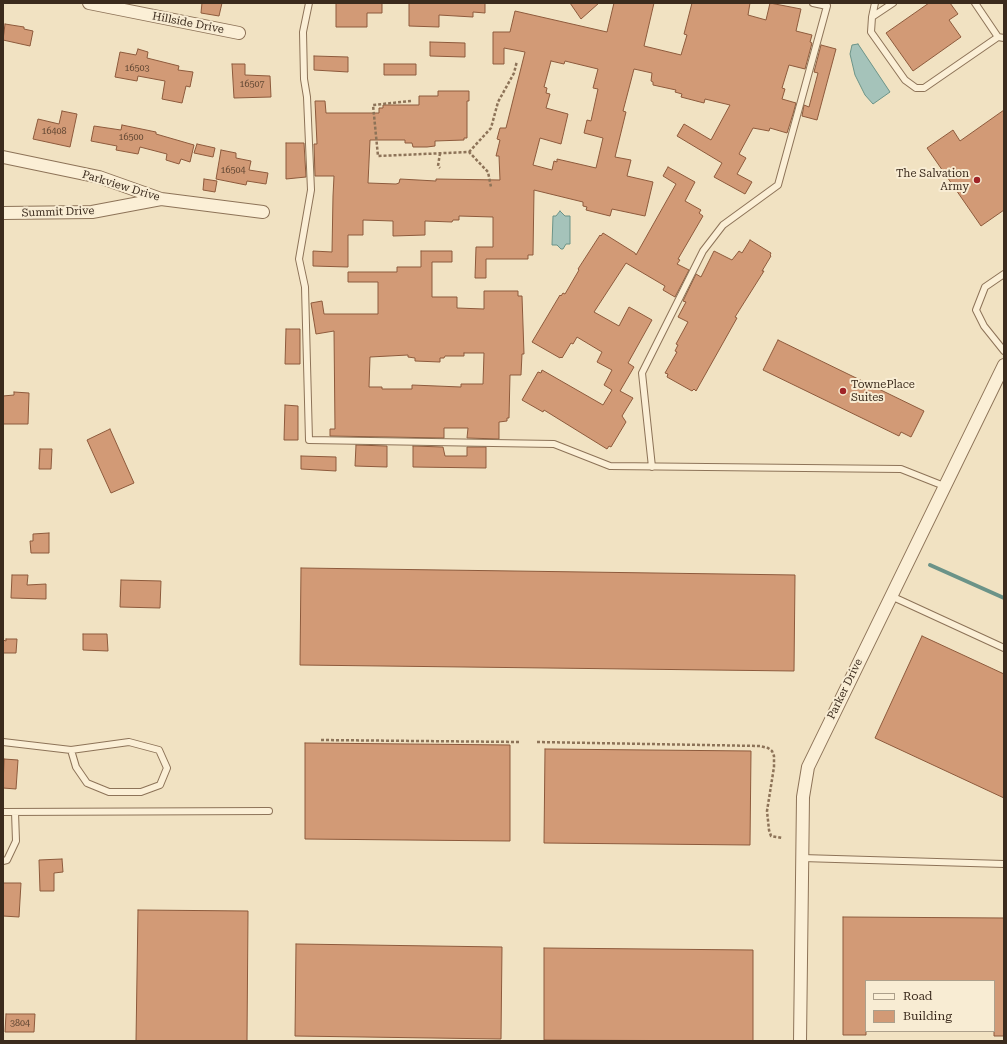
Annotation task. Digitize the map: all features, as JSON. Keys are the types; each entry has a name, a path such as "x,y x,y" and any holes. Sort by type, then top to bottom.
{"street":[{"name":"Hillside Drive","path":"89,3 239,33"},
{"name":"Parkview Drive","path":"3,157 99,177 161,199 263,212"},
{"name":"Summit Drive","path":"3,213 92,212 161,199"},
{"name":"Parker Drive","path":"800,1041 803,797 808,767 890,596 1004,365"}],"lane":[{"path":"309,3 303,32 304,79 307,97 311,190 299,259 305,287 309,440 554,444 610,466 652,468 901,469 944,486"},
{"path":"652,468 642,373 703,251 723,225 778,185 827,6 813,3"},
{"path":"875,3 871,32 905,80 916,88 924,88 1001,38 975,3"},
{"path":"872,17 893,3"},
{"path":"1004,274 985,287 976,310 984,326 1004,351"},
{"path":"890,596 1004,648"},
{"path":"3,742 70,750 129,742 159,750 167,768 160,785 141,792 109,792 87,782 76,767 70,750"},
{"path":"3,812 269,810"},
{"path":"3,861 7,860 16,841 15,812"},
{"path":"802,858 1004,864"}],"path":[{"path":"410,101 373,105 378,156 469,152 490,128 498,102 514,73 517,61"},
{"path":"469,152 488,172 491,187"},
{"path":"440,153 438,166 440,168"},
{"path":"321,740 520,742"},
{"path":"537,742 730,745 768,748 772,751 774,756 774,767 767,810 769,830 771,836 782,838"}],"water":[{"path":"858,44 890,92 873,104 865,95 855,75 850,54 852,45"},
{"path":"560,211 565,216 570,216 570,244 566,244 563,249 557,245 552,245 553,216 556,216"}],"building":[{"path":"202,3 222,3 219,16 201,13"},
{"path":"336,3 382,3 382,13 367,13 367,27 336,27"},
{"path":"409,3 485,3 485,13 473,12 473,17 439,15 439,27 409,26"},
{"path":"570,3 599,3 581,19"},
{"path":"614,3 654,3 644,46 681,55 687,35 684,34 692,3 750,3 748,15 766,20 770,3 801,9 796,31 812,35 810,42 812,43 805,69 789,65 782,88 785,89 782,99 796,103 793,114 787,133 770,128 769,131 753,128 739,154 746,158 737,174 752,182 745,194 714,177 722,163 677,136 684,124 711,140 730,105 705,99 704,103 681,97 682,94 675,92 676,90 653,85 653,82 651,81 652,73 634,69 623,111 626,112 615,157 631,160 627,176 653,182 645,216 612,209 610,216 586,210 587,207 583,206 583,202 534,190 533,255 528,255 528,259 486,259 486,278 475,278 476,247 493,247 493,217 459,216 459,220 453,220 452,222 425,221 425,235 393,236 393,221 363,220 363,235 348,235 348,267 313,266 313,251 332,252 334,176 315,176 314,144 317,144 315,101 325,101 326,113 379,113 379,108 383,108 383,105 419,105 419,96 438,96 438,91 469,91 469,101 467,101 467,138 464,138 464,140 435,141 435,146 427,147 413,147 412,143 405,143 405,140 370,140 368,183 396,184 399,183 400,179 436,181 436,179 500,180 499,156 496,156 500,140 497,139 500,128 506,128 525,52 504,48 504,64 493,64 493,32 510,32 515,11 607,32","holes":["551,61 564,64 565,61 598,69 593,88 598,89 591,121 587,120 584,133 603,138 596,168 557,159 557,162 554,161 552,170 533,165 540,138 561,144 568,114 546,108 550,94 546,93 547,88 544,87"]},
{"path":"929,3 950,3 958,14 949,20 961,37 913,71 886,33"},
{"path":"5,24 24,27 24,29 33,31 30,46 3,40"},
{"path":"430,42 465,43 465,57 430,56"},
{"path":"821,45 836,49 817,120 802,116 804,105 809,107 818,73 814,72"},
{"path":"138,49 148,52 147,58 179,66 178,70 193,72 190,87 186,86 182,103 162,99 165,81 138,76 137,81 115,77 120,52 136,55"},
{"path":"314,56 348,57 348,72 314,70"},
{"path":"232,64 245,64 245,75 270,76 271,97 234,98"},
{"path":"384,64 416,64 416,75 384,75"},
{"name":"The Salvation Army","path":"1004,110 1004,210 981,226 927,148 953,130 960,141"},
{"path":"62,111 77,114 70,147 33,139 38,119 59,124"},
{"path":"122,125 156,132 156,134 194,145 190,162 181,159 179,164 166,160 167,154 140,147 138,154 116,150 117,146 91,141 94,126 121,130"},
{"path":"286,143 304,143 306,177 286,179"},
{"path":"197,144 215,148 213,157 194,153"},
{"path":"221,150 236,153 236,158 251,161 249,170 268,173 266,184 247,181 246,185 216,179"},
{"path":"668,167 695,182 685,201 701,210 699,213 703,216 678,259 680,260 677,264 689,270 675,297 663,290 665,286 626,263 594,312 619,326 629,307 652,320 628,363 634,367 620,391 633,398 622,416 626,422 611,447 609,446 607,449 544,410 543,412 522,400 538,372 541,373 542,370 603,405 612,390 604,385 612,370 597,362 602,352 577,337 573,344 571,343 562,358 560,358 532,342 560,295 561,296 563,293 565,294 579,270 578,269 600,235 601,236 603,233 636,255 676,184 663,176"},
{"path":"204,179 217,181 215,192 203,190"},
{"path":"750,240 771,253 771,256 762,271 764,271 735,317 737,318 696,391 694,389 692,391 667,377 668,374 665,373 677,352 675,351 678,345 676,344 688,322 678,317 686,302 683,301 696,274 701,277 714,251 732,260 739,251 742,253"},
{"path":"421,251 452,251 452,262 432,262 432,297 457,297 457,308 484,309 484,291 518,291 518,296 522,296 524,354 522,354 521,375 510,375 509,418 507,418 507,421 499,422 499,439 467,438 468,428 444,428 444,438 330,436 330,429 335,429 334,331 316,334 311,303 322,301 324,314 378,314 378,282 348,282 348,272 397,272 397,267 421,267","holes":["464,353 484,353 483,384 461,384 461,387 412,385 412,389 382,389 382,387 369,387 370,357 408,355 408,357 415,358 415,361 440,362 440,358 444,358 445,356 464,356"]},
{"path":"286,329 300,329 300,364 285,364"},
{"name":"TownePlace Suites","path":"778,340 924,411 911,437 901,432 899,436 763,370"},
{"path":"14,392 29,393 28,424 3,424 3,396 14,395"},
{"path":"285,405 298,406 298,440 284,440"},
{"path":"110,429 134,483 111,493 87,440"},
{"path":"356,445 387,446 387,467 355,466"},
{"path":"413,446 443,447 445,456 467,456 467,447 486,447 486,468 413,467"},
{"path":"40,449 52,449 51,469 39,469"},
{"path":"301,456 336,457 336,471 301,469"},
{"path":"49,533 49,553 31,553 30,541 33,541 33,534"},
{"path":"301,568 795,575 794,671 300,665"},
{"path":"12,575 28,575 27,585 46,584 46,599 11,598"},
{"path":"121,580 161,581 160,608 120,607"},
{"path":"83,634 107,634 108,651 83,650"},
{"path":"922,636 1004,674 1004,798 875,738"},
{"path":"6,639 17,639 16,653 3,653 3,640 6,641"},
{"path":"305,743 510,745 510,841 305,839"},
{"path":"545,749 751,751 750,845 544,843"},
{"path":"4,759 18,760 16,789 3,788"},
{"path":"62,859 63,872 54,873 54,891 40,891 39,860"},
{"path":"3,883 21,883 19,917 3,916"},
{"path":"138,910 248,911 247,1041 136,1041"},
{"path":"843,917 1004,918 1004,1036 994,1036 995,980 865,980 866,1035 843,1035"},
{"path":"296,944 502,947 501,1039 295,1036"},
{"path":"544,948 753,950 753,1041 544,1040"},
{"path":"6,1014 35,1014 34,1032 5,1032"}],"waterway":[{"path":"930,565 1004,598"}],"place":[{"name":"The Salvation Army","path":"977,180"},
{"name":"TownePlace Suites","path":"843,391"}]}
